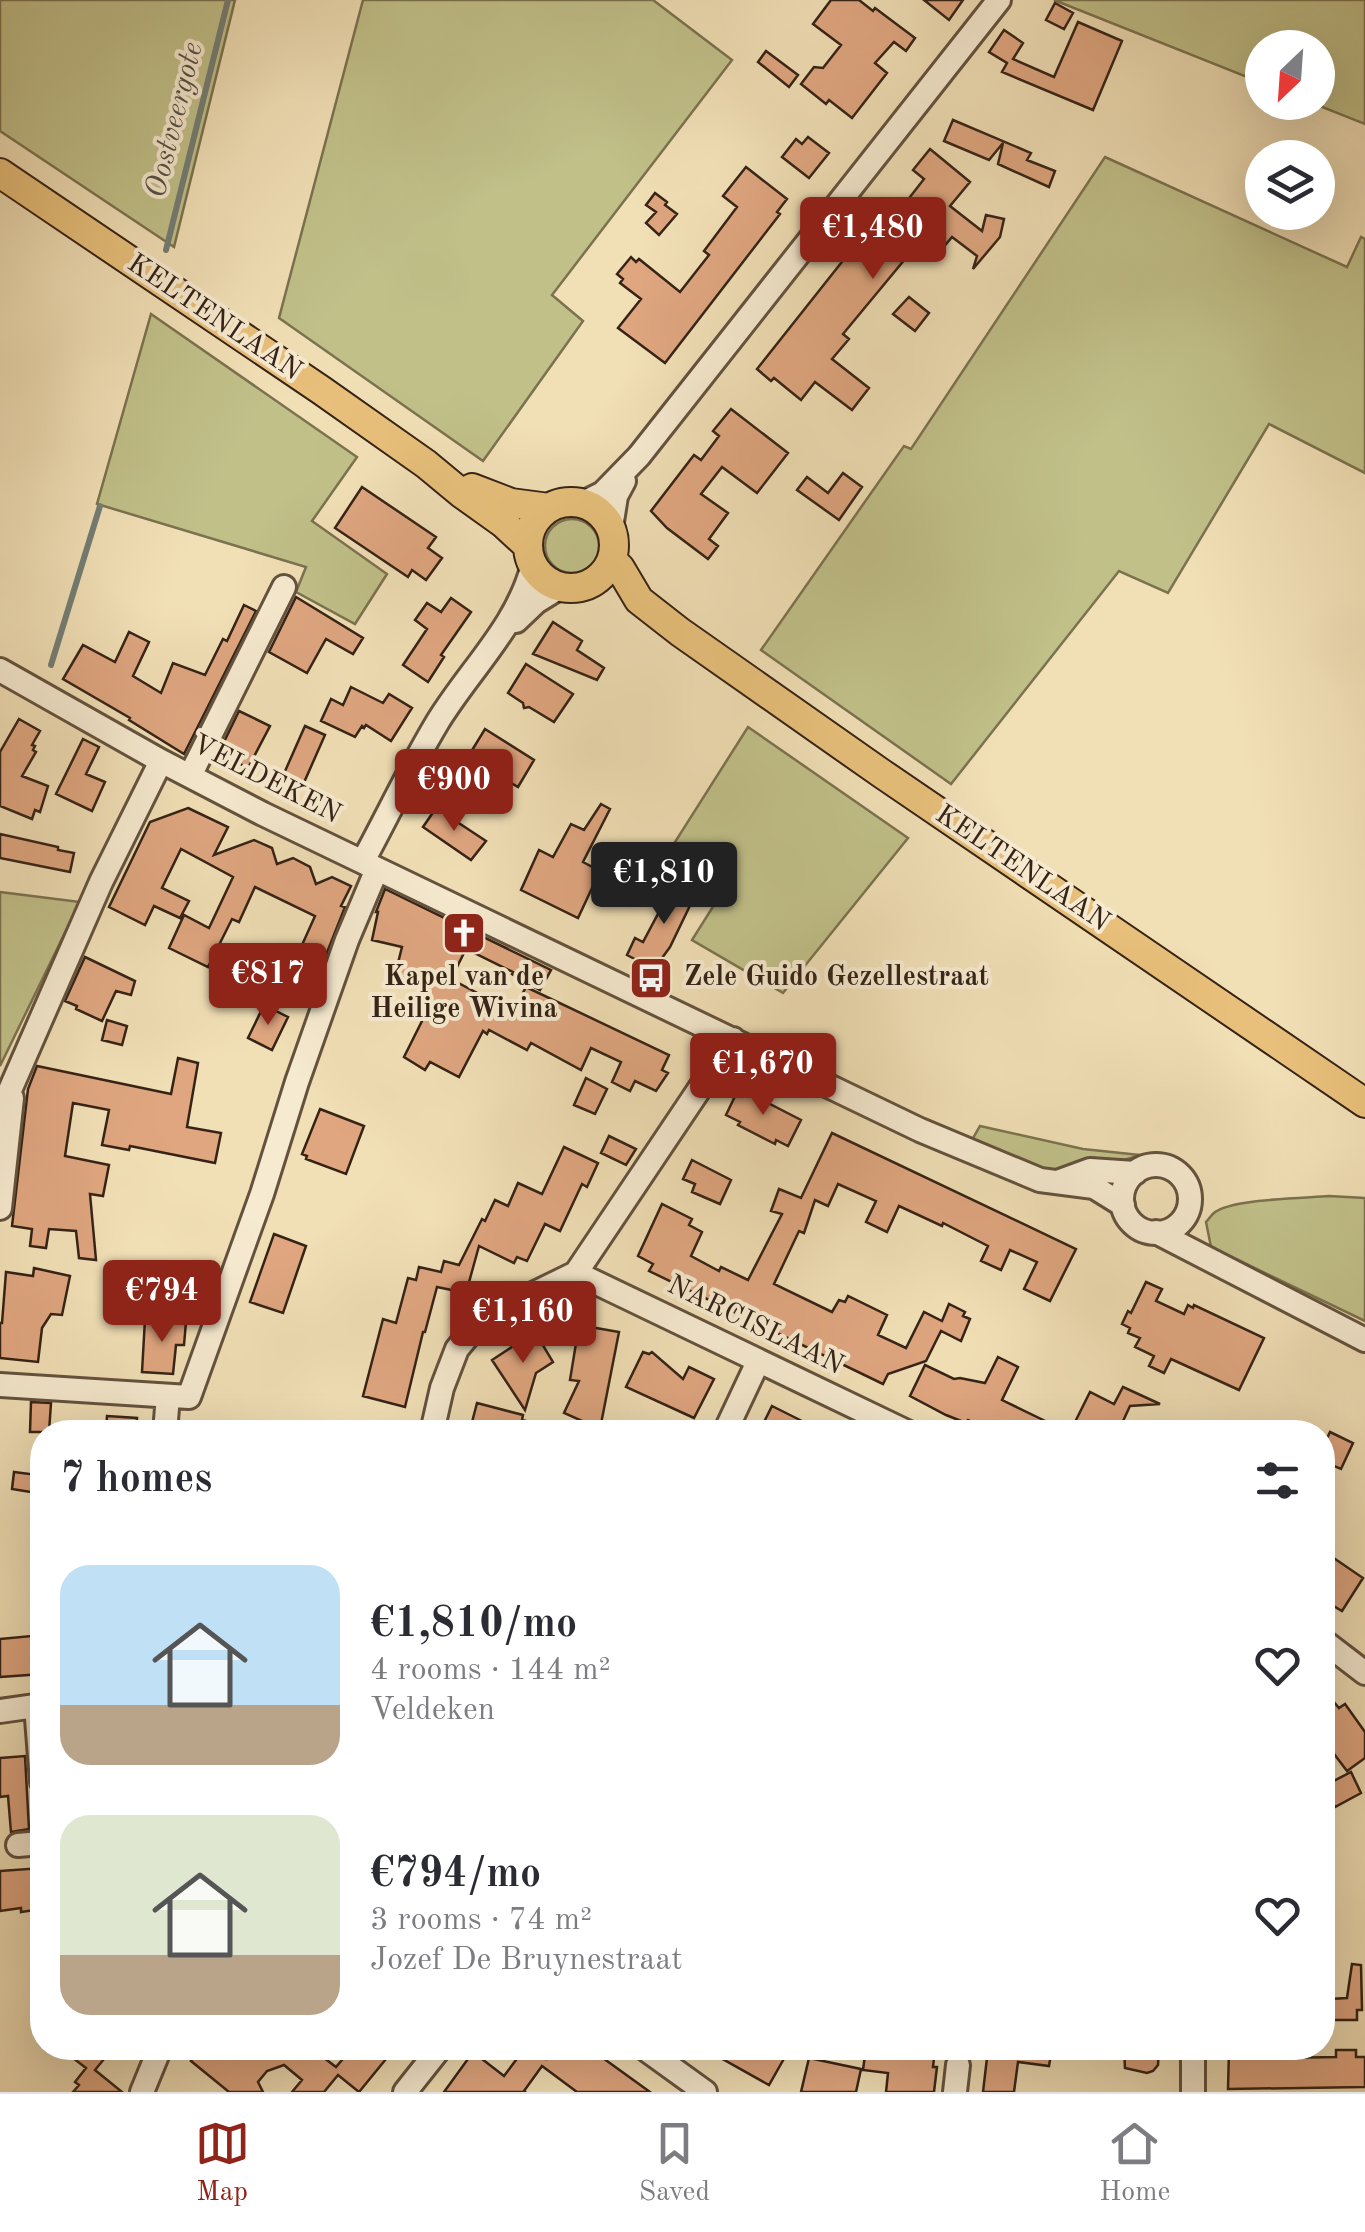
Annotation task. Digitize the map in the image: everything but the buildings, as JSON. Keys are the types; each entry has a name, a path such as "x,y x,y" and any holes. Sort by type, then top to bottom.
{"main road":[{"name":"KELTENLAAN","path":"0,174 426,464 503,523 548,580 605,594 680,632"},
{"name":"KELTENLAAN","path":"426,464 496,499 549,508 573,502 583,504"},
{"path":"569,587 594,582 612,560 611,528 602,515 583,504"},
{"path":"531,556 532,526 549,508"},
{"name":"KELTENLAAN","path":"612,560 639,600 680,632 1365,1103"}],"street":[{"path":"583,504 603,493 639,456 999,0"},
{"path":"611,528 616,496 639,456"},
{"path":"0,1385 189,1397 262,1194 370,865 438,721 521,602 531,556"},
{"path":"190,776 284,587"},
{"path":"499,637 536,602 569,587"},
{"name":"VELDEKEN","path":"0,670 263,814 920,1130 1040,1180 1094,1187 1123,1205 1138,1227 1156,1232 1365,1340"},
{"path":"0,1113 101,882 161,760"},
{"path":"435,1420 457,1349 482,1319 576,1273 733,1039"},
{"path":"0,1208 13,1085"},
{"name":"VELDEKEN","path":"1056,1182 1090,1170 1135,1173 1156,1165 1175,1171 1188,1186 1190,1200 1181,1222 1216,1265"},
{"path":"1123,1205 1124,1190 1135,1173"},
{"path":"1156,1232 1181,1222"},
{"name":"NARCISLAAN","path":"576,1273 881,1420"},
{"path":"731,1420 758,1362"},
{"path":"166,1420 168,1396"},
{"path":"1335,1650 1365,1672"},
{"path":"0,1711 30,1707"},
{"path":"18,1845 30,1844"},
{"path":"142,2092 155,2060"},
{"path":"405,2092 430,2060"},
{"path":"660,2060 700,2091"},
{"path":"1193,2060 1193,2092"},
{"path":"955,2092 958,2065"}],"shaded area":[{"path":"0,0 235,0 174,247 0,131"},
{"path":"363,0 653,0 732,60 552,295 583,321 483,461 279,318"},
{"path":"1054,0 1365,0 1365,124 1335,112 1335,30 1245,30 1245,76"},
{"path":"1105,157 1245,221 1245,230 1266,230 1347,267 1361,237 1365,239 1365,473 1269,424 1168,593 1119,571 951,784 761,650 904,446 911,449"},
{"path":"151,314 357,457 312,521 387,574 355,624 296,592 306,567 97,504"},
{"path":"572,519 591,527 599,546 591,565 572,573 553,565 545,546 553,527"},
{"path":"748,727 908,838 783,993 692,940 731,878 675,842"},
{"path":"0,892 80,902 0,1066"},
{"path":"980,1126 1083,1149 1140,1155 1089,1166 1038,1168 972,1140"},
{"path":"1329,1196 1365,1198 1365,1321 1211,1247 1206,1222 1217,1211 1255,1202"}],"waterway":[{"name":"Oostveergote","path":"166,250 228,0"},
{"name":"Oostveergote","path":"51,665 100,506"}],"place":[{"name":"Kapel van de Heilige Wivina","path":"464,933"},
{"name":"Zele Guido Gezellestraat","path":"651,978"}]}
